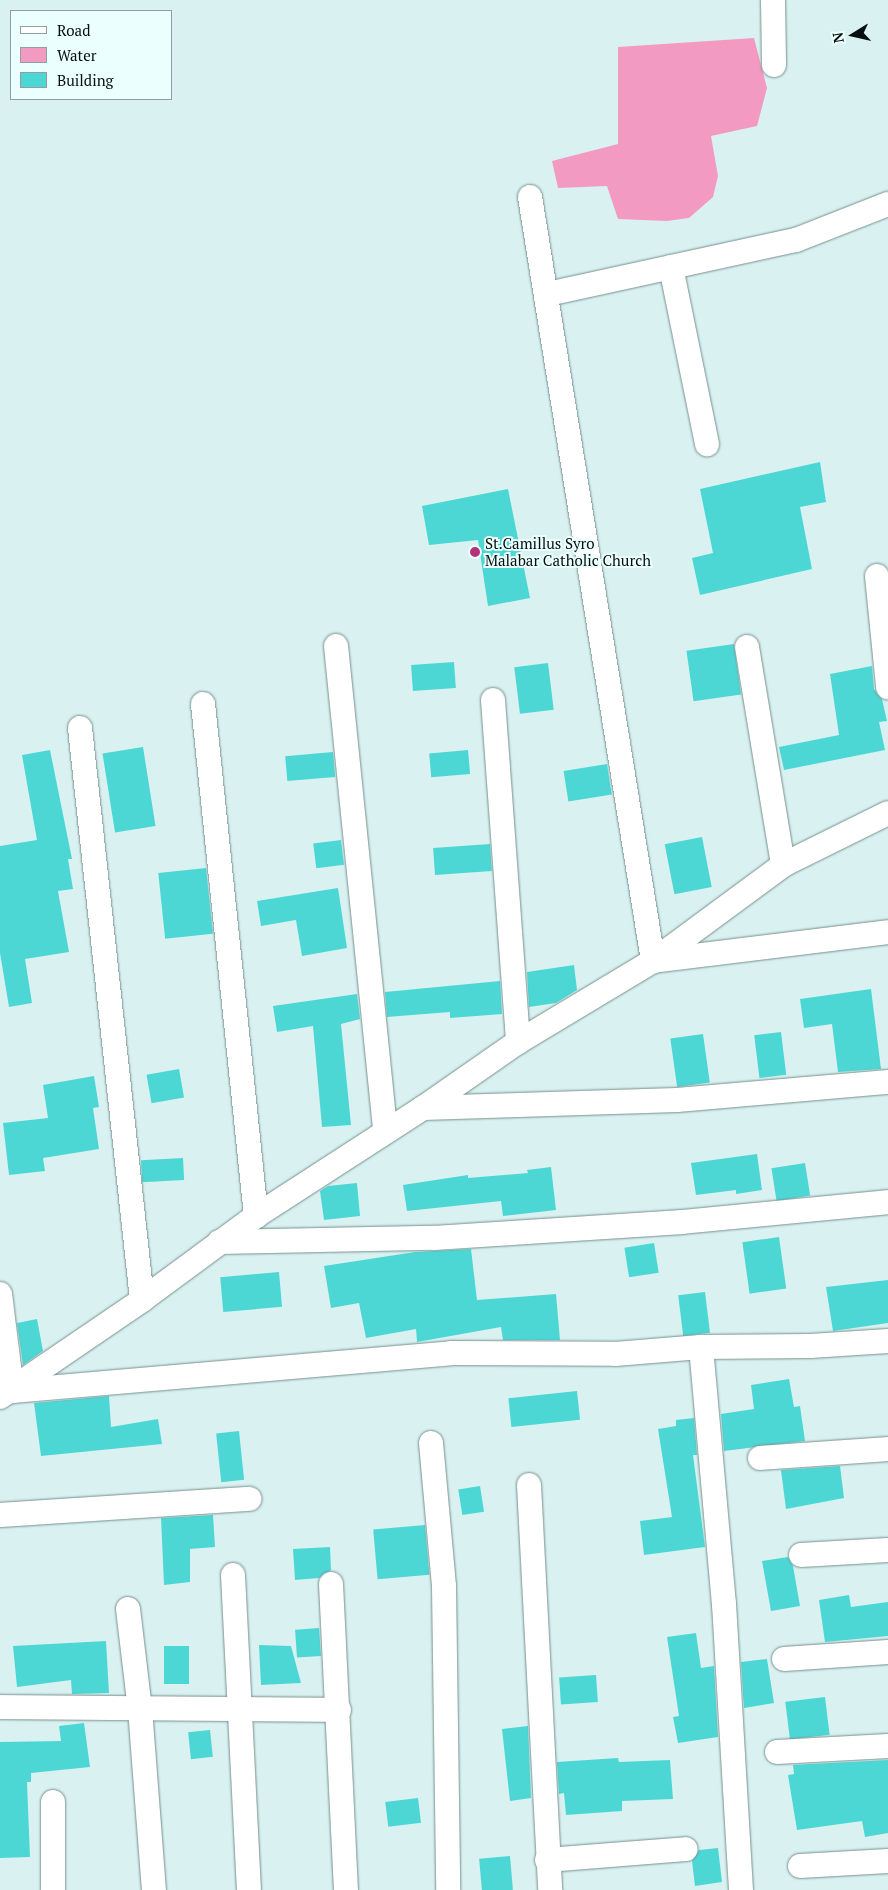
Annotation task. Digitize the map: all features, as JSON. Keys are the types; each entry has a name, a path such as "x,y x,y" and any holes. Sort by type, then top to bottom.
{"street":[{"path":"773,0 774,65"},
{"path":"530,197 548,294 654,961"},
{"path":"548,294 796,240 888,204"},
{"path":"671,267 706,444"},
{"path":"877,576 888,687"},
{"path":"336,646 385,1131"},
{"path":"747,647 783,865"},
{"path":"493,700 518,1042"},
{"path":"203,704 256,1216"},
{"path":"80,728 142,1300"},
{"path":"6,1394 142,1300 256,1216 423,1108 518,1042 654,961 783,865 888,813"},
{"path":"654,961 888,932"},
{"path":"423,1108 676,1100 888,1082"},
{"path":"219,1242 444,1238 682,1222 888,1202"},
{"path":"0,1294 6,1394"},
{"path":"6,1394 451,1353 615,1354 701,1347 810,1346 888,1341"},
{"path":"701,1347 724,1604 741,1890"},
{"path":"431,1443 444,1586 448,1890"},
{"path":"760,1458 888,1449"},
{"path":"529,1485 550,1890"},
{"path":"0,1515 249,1499"},
{"path":"801,1555 888,1550"},
{"path":"233,1575 249,1890"},
{"path":"331,1584 339,1710 346,1890"},
{"path":"128,1609 140,1709 154,1890"},
{"path":"784,1659 888,1652"},
{"path":"0,1707 339,1710"},
{"path":"776,1752 888,1746"},
{"path":"53,1802 53,1890"},
{"path":"548,1860 686,1848"},
{"path":"800,1866 888,1861"}],"water":[{"path":"754,38 767,88 757,126 711,136 718,176 713,197 689,218 667,221 618,219 607,186 558,188 552,161 618,144 618,47"}],"building":[{"path":"820,462 826,502 800,507 812,569 700,595 692,558 713,553 700,489"},
{"name":"St.Camillus Syro Malabar Catholic Church","path":"508,489 530,598 488,606 478,540 429,545 422,506"},
{"path":"734,644 741,695 694,701 686,651"},
{"path":"454,662 456,688 413,691 411,665"},
{"path":"548,663 554,710 520,714 514,667"},
{"path":"872,666 874,689 882,699 887,721 879,722 885,750 784,770 779,747 839,735 830,674"},
{"path":"143,747 156,826 115,832 103,753"},
{"path":"50,750 72,859 68,859 73,889 58,891 69,952 25,959 32,1003 9,1007 0,953 0,846 37,840 22,755"},
{"path":"468,750 470,774 431,777 429,753"},
{"path":"333,752 335,777 287,781 285,756"},
{"path":"607,764 612,795 568,802 564,771"},
{"path":"702,837 712,887 674,894 665,844"},
{"path":"341,840 344,865 316,868 313,843"},
{"path":"490,844 492,871 435,875 433,848"},
{"path":"206,868 213,934 165,939 158,873"},
{"path":"338,888 347,948 302,956 296,920 261,926 257,901"},
{"path":"574,965 577,990 556,1003 529,1007 527,972"},
{"path":"500,981 502,1014 450,1018 450,1012 387,1017 385,992"},
{"path":"871,989 881,1069 838,1072 832,1024 804,1028 800,999"},
{"path":"357,994 360,1019 341,1024 351,1125 322,1127 313,1026 277,1032 273,1006"},
{"path":"781,1032 786,1075 759,1078 754,1035"},
{"path":"703,1034 710,1083 677,1087 670,1039"},
{"path":"179,1069 184,1098 152,1103 147,1075"},
{"path":"94,1076 99,1107 93,1108 99,1149 43,1158 45,1171 9,1175 3,1123 48,1118 43,1085"},
{"path":"757,1154 762,1190 736,1194 736,1190 696,1195 691,1163"},
{"path":"183,1158 184,1180 142,1182 141,1160"},
{"path":"805,1163 810,1196 777,1201 771,1168"},
{"path":"551,1167 556,1210 503,1216 501,1201 407,1211 403,1185 468,1175 468,1178 528,1173 527,1170"},
{"path":"357,1183 360,1216 324,1220 320,1191 328,1186"},
{"path":"779,1237 786,1288 750,1294 742,1242"},
{"path":"654,1243 659,1273 629,1277 624,1248"},
{"path":"471,1249 477,1300 556,1294 560,1340 503,1340 501,1327 417,1342 416,1329 366,1338 359,1303 331,1308 324,1266 415,1252"},
{"path":"279,1272 282,1307 223,1312 220,1277"},
{"path":"888,1280 888,1323 833,1331 826,1287"},
{"path":"705,1292 710,1333 683,1336 678,1295"},
{"path":"37,1319 43,1351 23,1365 17,1323"},
{"path":"789,1379 794,1407 800,1406 805,1441 724,1451 721,1414 754,1409 751,1385"},
{"path":"577,1391 580,1420 511,1427 508,1398"},
{"path":"109,1396 111,1427 158,1419 162,1444 41,1456 34,1403"},
{"path":"694,1418 697,1455 693,1455 705,1547 644,1555 640,1521 672,1517 658,1429 676,1426 676,1420"},
{"path":"239,1431 244,1480 221,1482 216,1433"},
{"path":"840,1466 844,1498 786,1509 781,1470"},
{"path":"480,1486 484,1512 462,1515 458,1489"},
{"path":"213,1515 215,1547 190,1549 190,1582 164,1585 161,1518"},
{"path":"425,1525 429,1575 378,1579 373,1530"},
{"path":"330,1547 331,1570 319,1578 295,1580 293,1549"},
{"path":"788,1557 793,1566 800,1606 771,1611 762,1561"},
{"path":"849,1595 851,1607 888,1602 888,1636 825,1642 819,1600"},
{"path":"319,1628 321,1656 297,1658 295,1630"},
{"path":"696,1633 701,1668 714,1666 718,1737 678,1743 673,1717 679,1716 667,1637"},
{"path":"106,1641 109,1693 72,1694 71,1680 17,1687 13,1646"},
{"path":"259,1645 291,1646 301,1683 261,1685"},
{"path":"164,1646 189,1646 189,1684 164,1684"},
{"path":"767,1659 774,1703 744,1708 741,1662"},
{"path":"596,1675 598,1702 561,1705 559,1678"},
{"path":"825,1697 830,1735 790,1740 785,1702"},
{"path":"84,1723 90,1767 31,1773 31,1782 27,1782 30,1857 0,1858 0,1742 61,1741 59,1726"},
{"path":"528,1726 531,1798 510,1801 502,1729"},
{"path":"210,1730 213,1757 191,1759 188,1732"},
{"path":"618,1758 619,1762 670,1760 673,1799 622,1801 622,1811 566,1815 564,1793 559,1794 557,1762"},
{"path":"888,1760 888,1833 865,1837 862,1821 797,1830 788,1775 794,1774 793,1765"},
{"path":"418,1798 421,1823 388,1827 385,1802"},
{"path":"718,1848 722,1882 695,1886 692,1861 699,1850"},
{"path":"510,1856 513,1890 482,1890 479,1859"}],"place":[{"name":"St.Camillus Syro Malabar Catholic Church","path":"475,552"}]}
